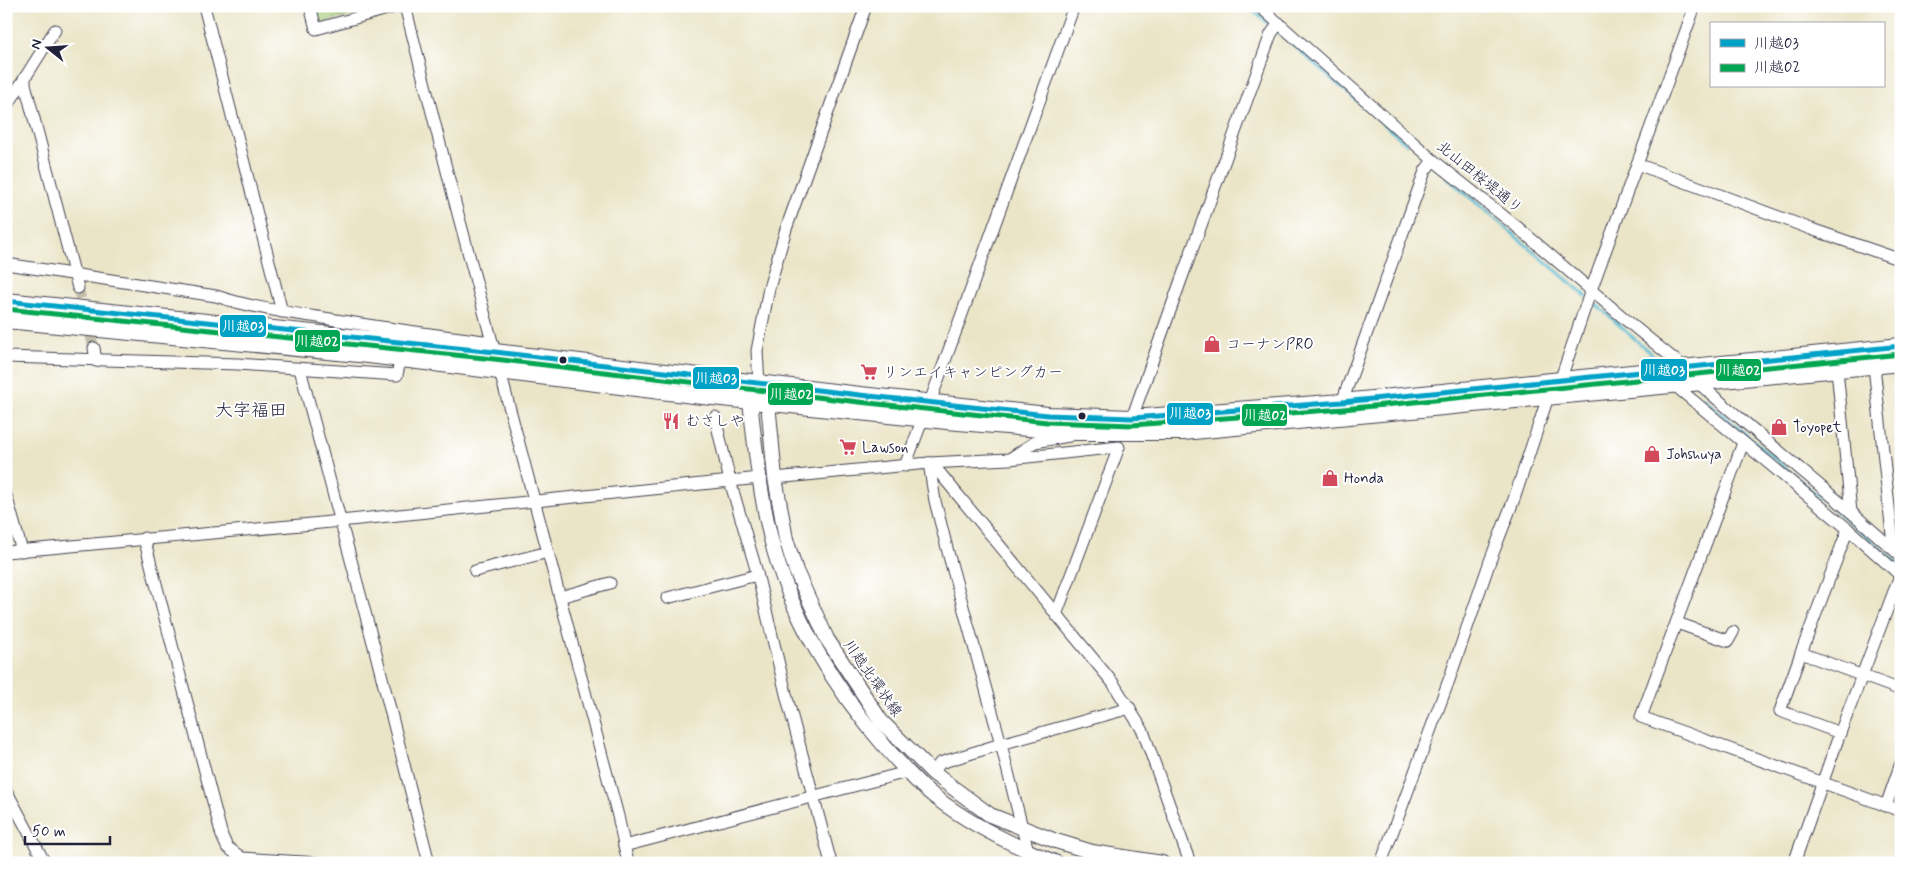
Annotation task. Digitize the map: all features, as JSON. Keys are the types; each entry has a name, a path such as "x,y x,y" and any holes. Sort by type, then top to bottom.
{"highway":[{"path":"6,301 494,347 759,384 1048,415 1132,418 1342,402 1901,346"},
{"path":"6,320 369,355 768,403 1076,432 1183,432 1901,363"}],"main road":[{"name":"川越北環状線","path":"750,401 756,457 771,539 792,602 828,669 860,718 907,772 934,796 965,818 1029,857 1057,863"},
{"name":"川越北環状線","path":"768,403 775,478 786,539 796,571 827,639 881,721 933,773 990,815 1056,841 1092,852 1162,863"}],"street":[{"path":"204,6 282,312"},
{"path":"310,6 316,29 398,6"},
{"path":"405,6 616,807 628,863"},
{"path":"768,403 759,384 757,351 769,288 786,229 866,6"},
{"path":"930,402 1074,6"},
{"name":"北山田桜堤通り","path":"1259,6 1433,160 1516,226 1685,368"},
{"path":"1132,418 1276,21 1278,6"},
{"path":"1560,381 1590,290 1694,6"},
{"path":"6,108 55,30"},
{"path":"25,77 25,84 50,184 78,288"},
{"path":"1342,402 1425,171 1433,160"},
{"path":"1637,164 1810,229 1901,260"},
{"path":"6,264 216,296 232,302 282,312 494,347"},
{"path":"94,348 96,361"},
{"path":"6,357 238,364 397,375 400,360"},
{"path":"1874,366 1894,544"},
{"path":"300,369 429,863"},
{"path":"1837,370 1851,512"},
{"path":"1697,382 1851,512 1894,544 1901,556"},
{"path":"750,401 759,384"},
{"path":"1673,384 1900,574 1840,733 1824,783 1794,863"},
{"path":"1381,863 1446,689 1490,561 1514,499 1548,397"},
{"path":"716,417 730,481 757,575 787,698 831,863"},
{"path":"904,466 923,418"},
{"path":"1009,459 1035,442 1068,436 1076,432"},
{"path":"1743,443 1641,717 1901,811"},
{"path":"775,478 929,463 1009,459 1119,447 1056,615"},
{"path":"929,463 939,472 1113,683 1130,708 1143,731 1190,863"},
{"path":"929,463 935,501 1023,827 1029,857"},
{"path":"6,552 760,478"},
{"path":"6,495 22,550"},
{"path":"1840,733 1780,712 1848,529"},
{"path":"144,538 222,836 227,847 242,858 319,863"},
{"path":"475,571 548,552"},
{"path":"667,598 757,575"},
{"path":"560,597 610,583"},
{"path":"1677,622 1728,641 1733,632"},
{"path":"1801,653 1901,690"},
{"path":"933,773 940,763 1130,708"},
{"path":"1886,806 1901,763"},
{"path":"624,846 907,772"},
{"path":"6,790 46,863"}],"green space":[{"path":"314,6 387,6 321,23 318,21"}],"waterway":[{"path":"1248,6 1407,144"},
{"path":"1446,177 1586,296"},
{"path":"1591,300 1656,358"},
{"path":"1703,398 1901,566"}],"tunnel":[{"path":"78,288 94,348"}],"transit line":[{"name":"川越03","path":"6,301 495,352 1048,415 1132,418 1342,402 1901,346"},
{"name":"川越02","path":"6,309 494,359 1047,422 1132,425 1343,409 1901,354"}],"place":[{"name":"コーナンPRO","path":"1212,344"},
{"name":"リンエイキャンピングカー","path":"869,372"},
{"name":"むさしや","path":"671,421"},
{"name":"Toyopet","path":"1779,427"},
{"name":"Lawson","path":"848,447"},
{"name":"Johshuya","path":"1652,454"},
{"name":"Honda","path":"1330,478"}],"district":[{"name":"大字福田","path":"251,410"}]}
